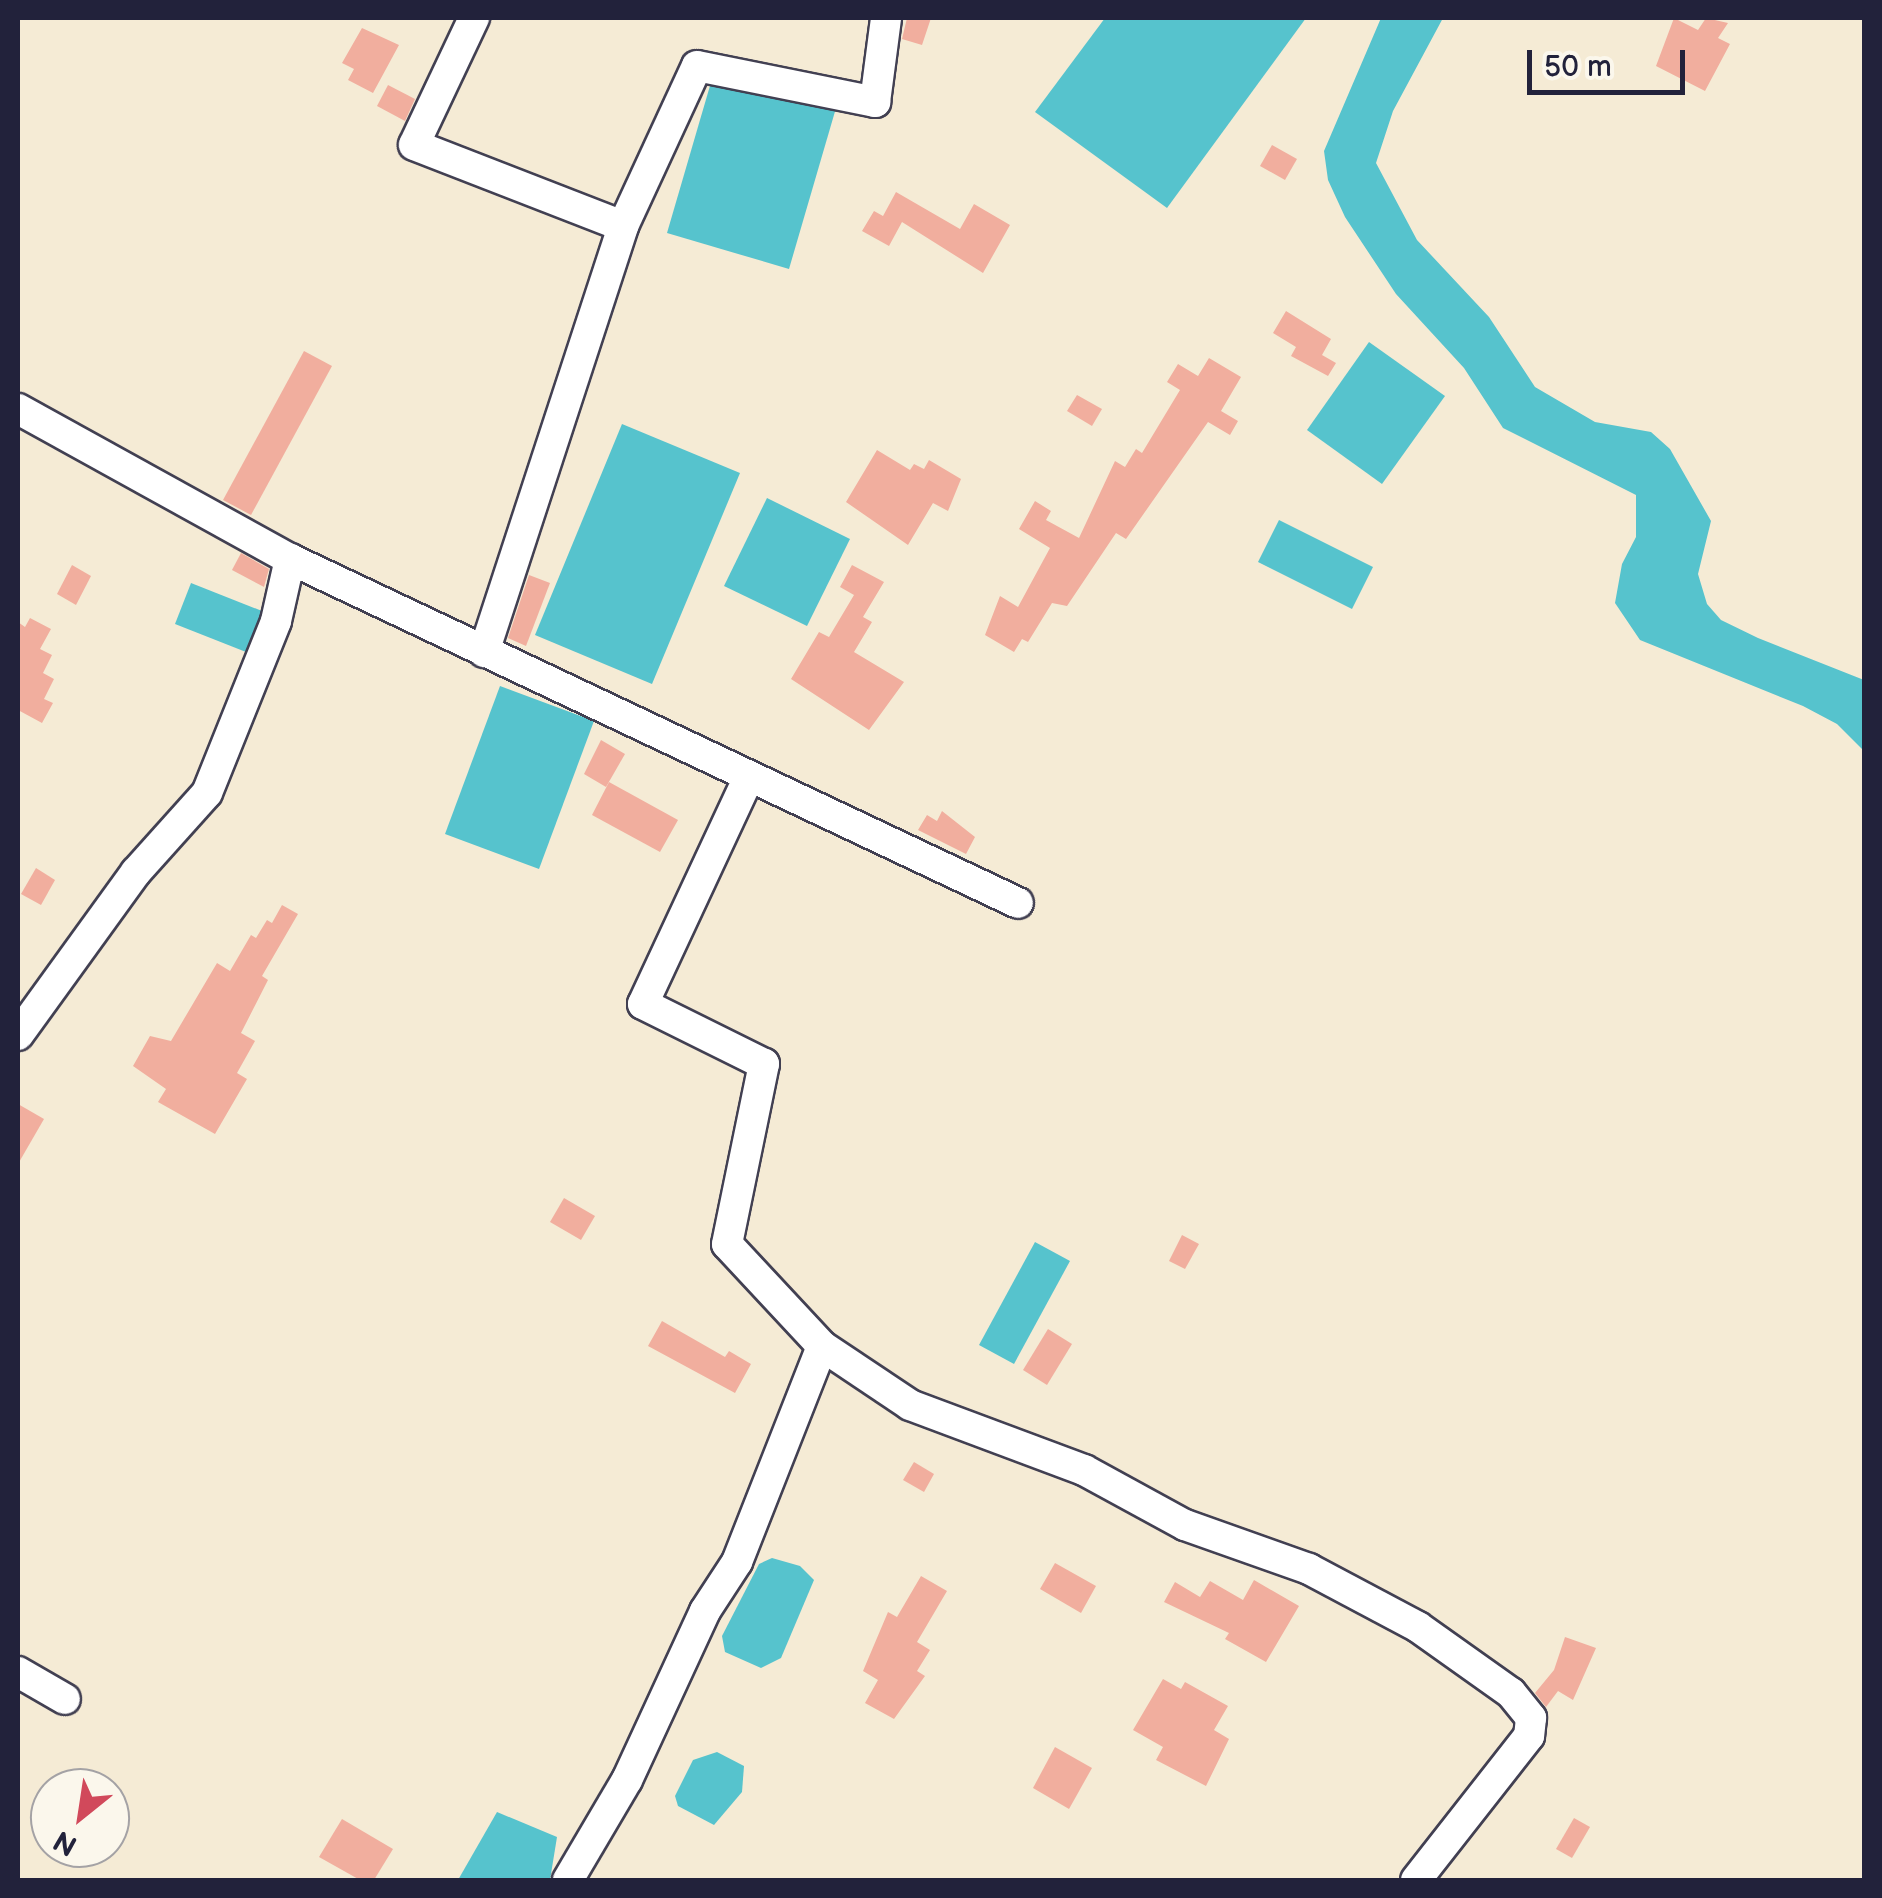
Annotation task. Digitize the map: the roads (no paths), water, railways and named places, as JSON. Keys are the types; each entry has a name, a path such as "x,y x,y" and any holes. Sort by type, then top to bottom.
{"street":[{"path":"474,18 414,145 624,226"},
{"path":"484,652 624,226 696,66 875,102 886,18"},
{"path":"18,409 290,558 1018,904"},
{"path":"18,1035 136,872 207,793 276,621 290,558"},
{"path":"750,776 643,1004 764,1064 727,1244 822,1346 910,1405 1084,1470 1186,1526 1309,1569 1418,1626 1511,1693 1531,1718 1529,1736 1416,1880"},
{"path":"568,1880 627,1780 705,1610 737,1562 822,1346"},
{"path":"18,1672 65,1699"}],"water":[{"path":"1105,18 1306,18 1167,208 1035,112"},
{"path":"1381,18 1443,18 1393,111 1376,163 1417,240 1489,317 1535,387 1595,422 1651,432 1670,449 1711,521 1698,574 1707,604 1721,620 1758,638 1864,680 1864,751 1837,724 1803,706 1640,640 1615,603 1622,564 1636,537 1636,495 1503,428 1464,368 1396,294 1345,217 1328,180 1324,151"},
{"path":"714,72 836,108 789,269 667,233"},
{"path":"1369,342 1445,396 1382,484 1307,430"},
{"path":"622,424 740,473 652,684 535,635"},
{"path":"767,498 850,539 807,626 724,586"},
{"path":"1279,520 1373,567 1352,609 1258,562"},
{"path":"191,583 262,611 246,652 175,624"},
{"path":"500,686 594,721 539,869 445,834"},
{"path":"1035,1242 1070,1261 1014,1364 979,1345"},
{"path":"772,1558 800,1566 814,1580 781,1658 761,1668 725,1652 722,1636 759,1564"},
{"path":"717,1752 744,1766 742,1792 714,1825 678,1806 675,1796 693,1760"},
{"path":"497,1812 557,1837 550,1880 458,1880"}]}
